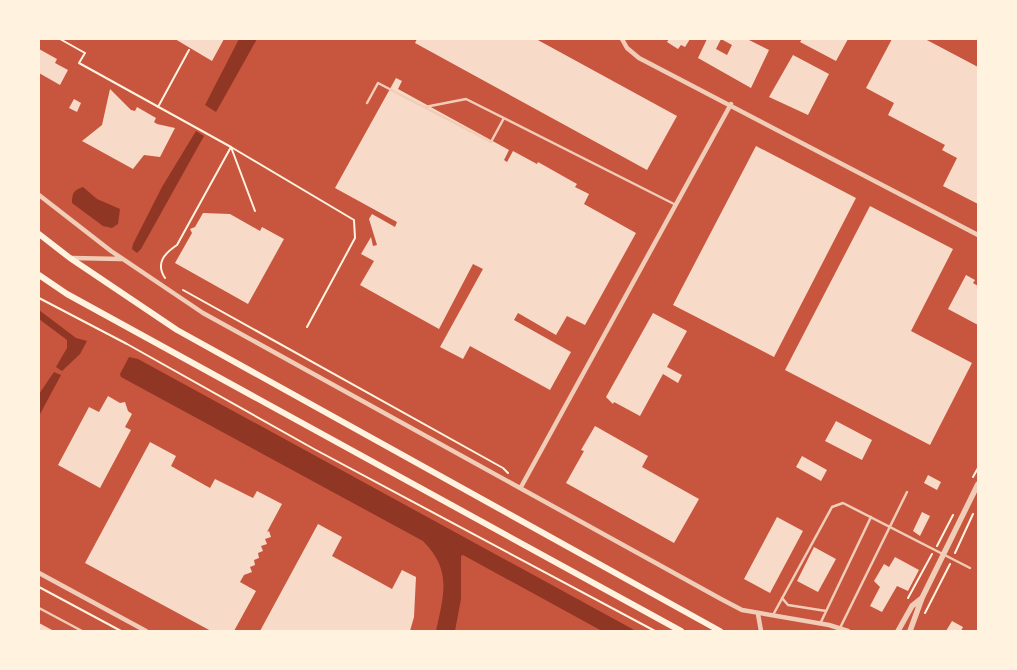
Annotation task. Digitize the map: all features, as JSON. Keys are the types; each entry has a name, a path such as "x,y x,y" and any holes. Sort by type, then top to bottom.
{"main road":[{"path":"39,234 70,258 177,330 720,631"},
{"path":"39,275 67,294 681,631"}],"street":[{"path":"622,39 627,48 639,58 731,104 978,235"},
{"path":"521,487 731,104"},
{"path":"39,195 123,259 203,313 521,487 721,600 742,610 758,614 820,624 848,631"},
{"path":"70,258 123,259"},
{"path":"910,631 922,598 978,484"},
{"path":"39,574 146,631"},
{"path":"898,631 912,606 922,598"},
{"path":"758,614 761,631"}],"lane":[{"path":"367,103 378,82 491,142 504,118"},
{"path":"425,107 466,99 676,205"},
{"path":"840,628 891,528 907,492"},
{"path":"772,616 832,507 843,503 970,568"},
{"path":"820,624 871,518"},
{"path":"782,598 788,605 826,611"},
{"path":"39,608 82,631"}],"path":[{"path":"60,39 85,53 79,63 231,147 354,220 355,238 307,327"},
{"path":"158,107 189,50"},
{"path":"231,147 255,211"},
{"path":"168,282 162,274 161,260 177,244 231,147"},
{"path":"176,286 495,463 509,474"},
{"path":"39,298 127,344 463,530 655,631"},
{"path":"923,618 975,508"},
{"path":"39,587 121,631"}],"shaded area":[{"path":"239,39 257,39 216,112 205,105"},
{"path":"196,131 204,136 137,253 132,249 133,244 162,187"},
{"path":"83,187 97,199 120,209 118,224 112,228 103,226 72,203 74,193"},
{"path":"39,310 76,338 87,341 80,354 62,371 56,367 67,348 67,340 39,319"},
{"path":"129,357 138,359 636,631 602,631 463,555 461,556 461,599 455,631 436,631 443,594 442,572 432,552 423,541 121,377 120,374"},
{"path":"54,372 61,375 39,416 39,394"}],"building":[{"path":"175,39 224,39 212,61"},
{"path":"417,39 536,39 677,116 647,170 415,43"},
{"path":"669,39 690,39 685,47 681,45 678,49 667,42"},
{"path":"707,39 721,39 747,39 769,50 751,88 698,58","holes":["721,39 732,45 727,55 716,49"]},
{"path":"802,39 848,39 836,61 800,42"},
{"path":"892,39 925,39 978,67 978,204 943,186 957,158 942,150 945,145 888,115 894,103 866,88"},
{"path":"39,49 57,59 55,63 68,70 60,85 39,73"},
{"path":"793,55 829,74 808,115 769,97"},
{"path":"396,78 402,81 398,89 509,150 504,160 507,162 513,151 537,164 538,162 577,184 575,187 589,194 584,204 636,233 585,325 567,316 556,335 518,313 514,320 571,352 550,390 470,346 463,359 440,347 483,269 473,264 439,329 360,285 374,261 361,254 371,237 373,246 377,245 369,219 372,214 395,227 397,222 335,188"},
{"path":"110,89 131,110 135,111 137,107 156,118 154,122 157,124 175,128 160,157 144,155 133,169 82,141 102,125"},
{"path":"74,99 81,103 77,112 69,108"},
{"path":"756,146 856,198 774,357 673,305"},
{"path":"870,206 953,249 911,331 972,363 930,445 785,370"},
{"path":"203,213 230,214 260,231 262,227 284,239 248,304 175,263 192,233 190,229 195,227"},
{"path":"966,275 975,280 973,283 978,286 978,325 948,309"},
{"path":"653,313 687,331 667,367 682,375 678,383 663,374 640,416 614,402 613,404 606,397"},
{"path":"108,396 120,403 125,402 128,411 132,414 125,427 131,430 100,488 58,465 89,407 99,412"},
{"path":"836,421 872,440 862,460 825,441"},
{"path":"595,426 648,456 642,467 699,499 674,543 566,483 584,451 581,450"},
{"path":"150,442 176,456 171,466 210,488 215,479 253,498 257,491 282,504 267,532 269,531 271,537 265,539 267,544 261,546 263,551 258,553 259,558 254,560 255,565 250,567 252,572 244,575 240,582 256,591 234,631 211,631 85,563"},
{"path":"802,456 827,470 821,481 796,467"},
{"path":"928,475 941,482 937,490 924,483"},
{"path":"922,512 930,516 920,536 913,531"},
{"path":"777,517 803,531 770,593 744,579"},
{"path":"318,524 342,537 332,556 392,589 402,570 416,577 414,617 410,631 260,631"},
{"path":"814,547 836,559 818,592 797,581"},
{"path":"895,557 919,570 908,591 897,586 882,612 870,606 880,587 874,581 884,564 889,567"},
{"path":"952,621 963,627 961,631 946,631"},
{"path":"39,623 54,631 39,631"}]}
